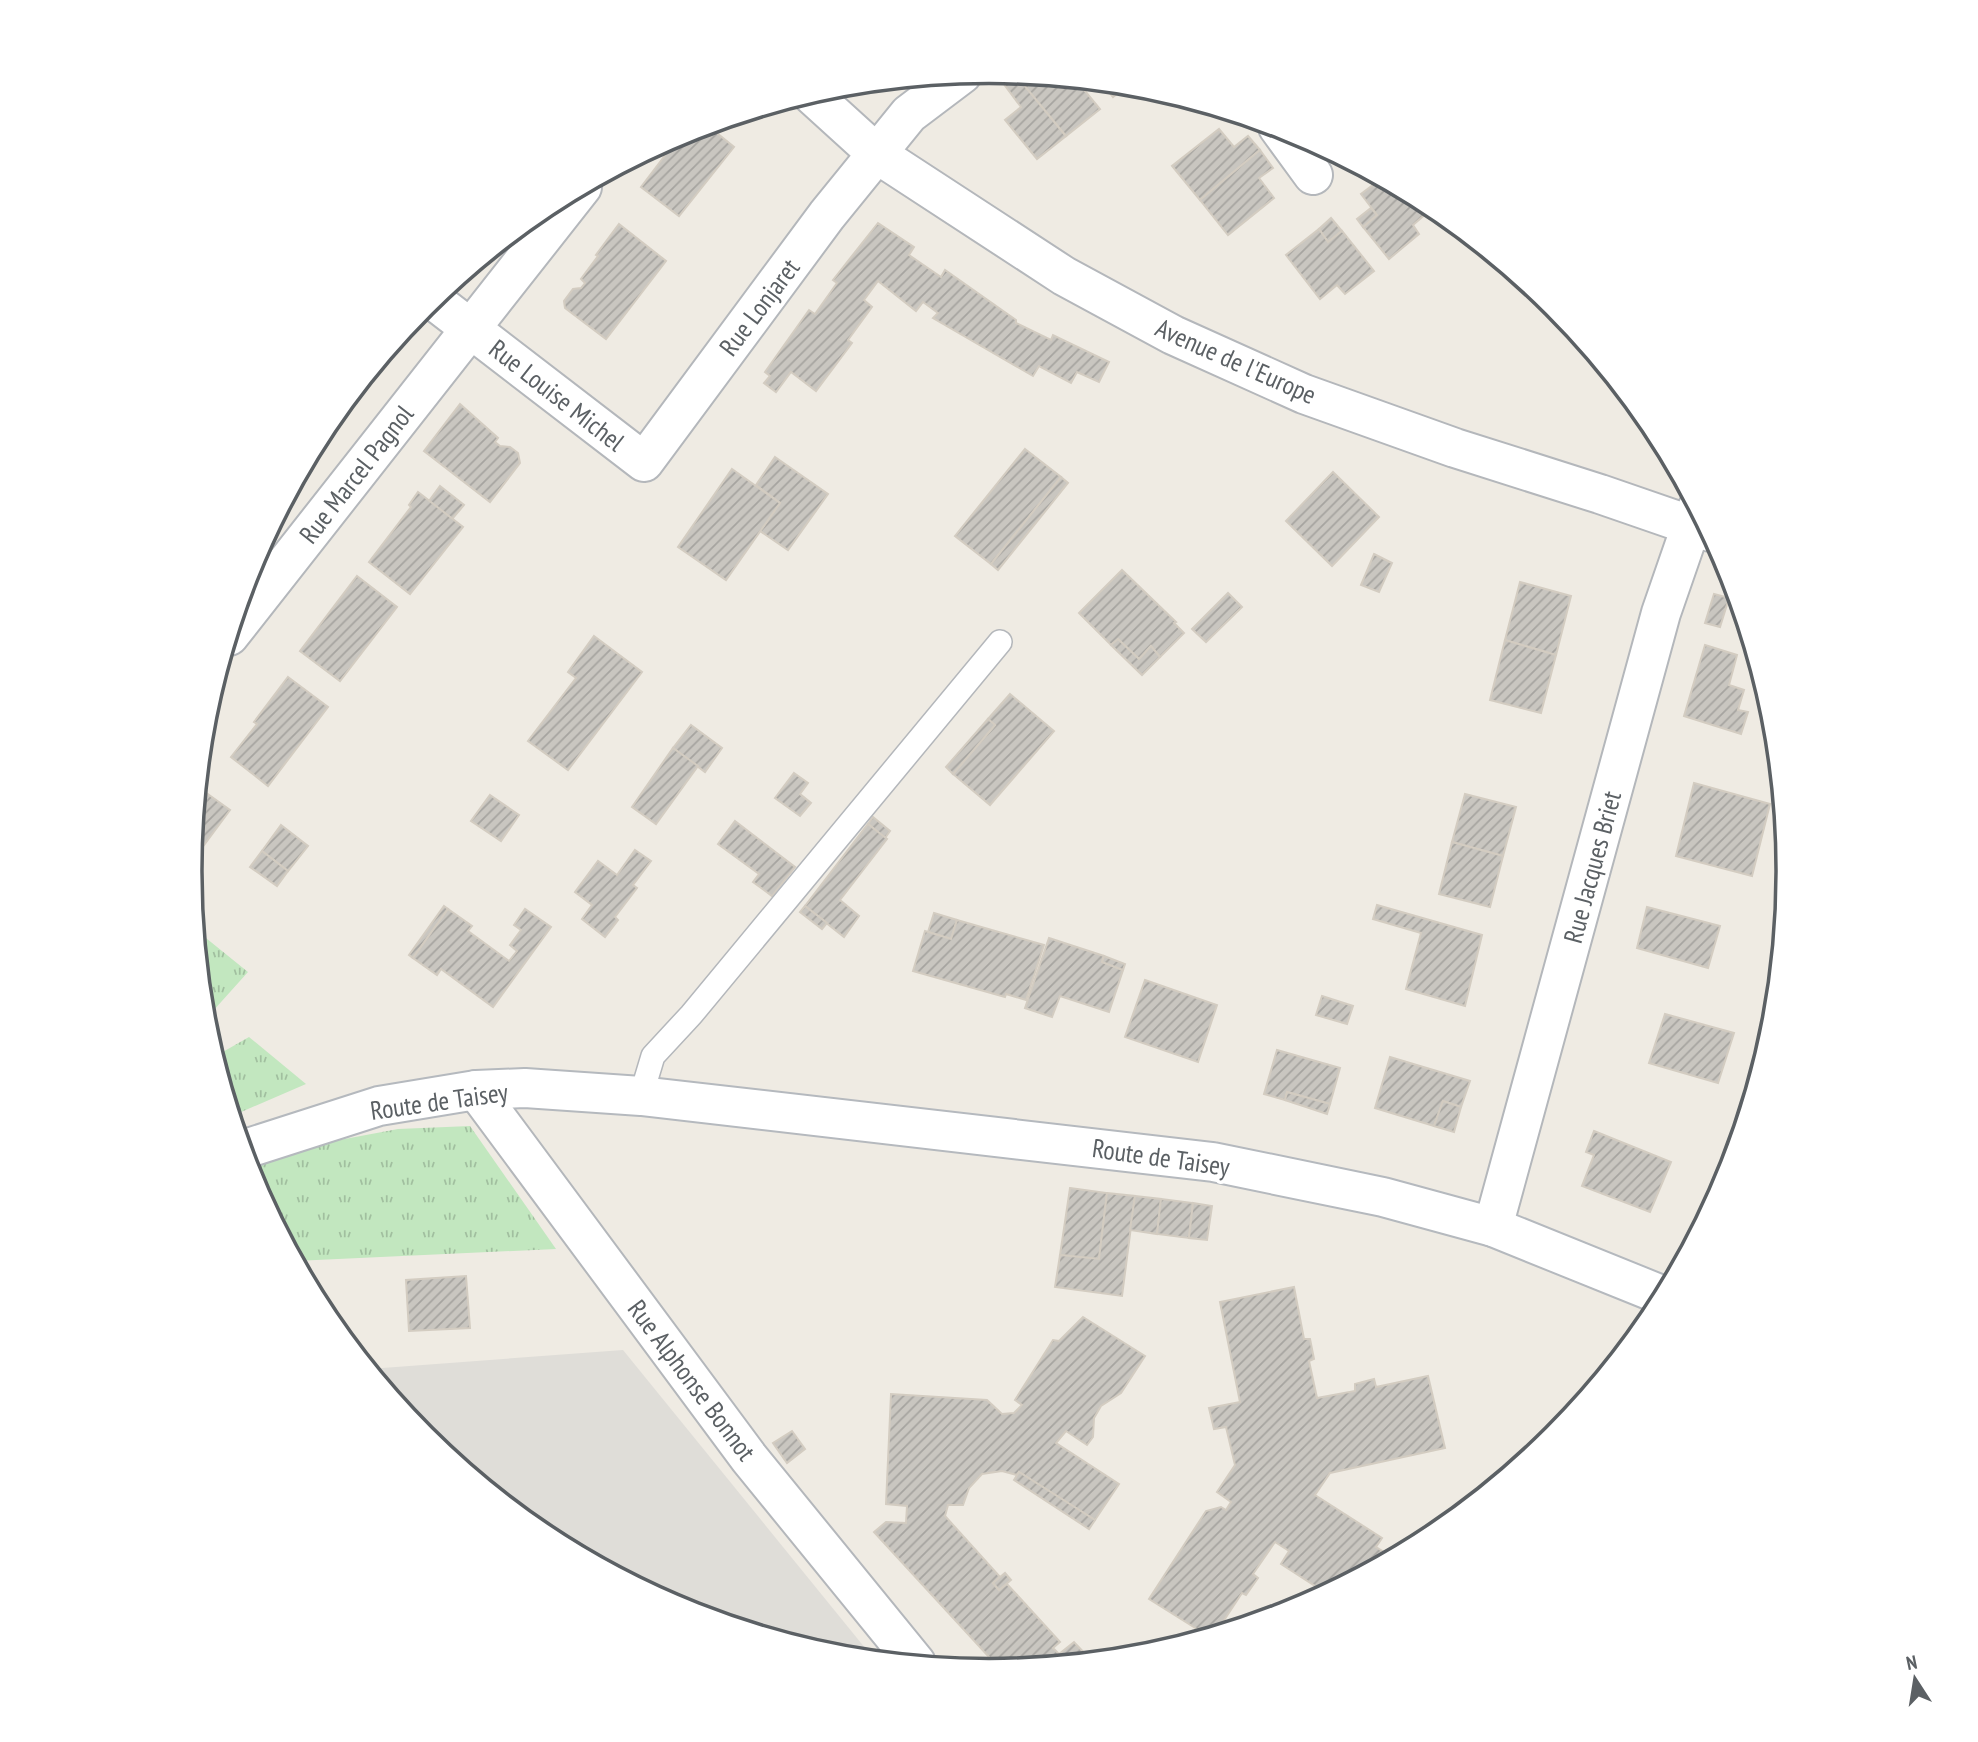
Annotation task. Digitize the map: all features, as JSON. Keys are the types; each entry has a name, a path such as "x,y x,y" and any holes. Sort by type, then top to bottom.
{"street":[{"name":"Rue Lonjaret","path":"643,462 827,215 909,114 947,86"},
{"name":"Avenue de l'Europe","path":"820,103 877,154 1064,276 1173,335 1304,394 1455,448 1694,520"},
{"path":"1291,144 1313,175"},
{"name":"Rue Louise Michel","path":"470,329 565,209"},
{"name":"Rue Louise Michel","path":"442,307 643,462"},
{"name":"Rue Marcel Pagnol","path":"248,608 470,329"},
{"name":"Rue Jacques Briet","path":"1493,1227 1661,613 1697,527"},
{"name":"Route de Taisey","path":"252,1147 379,1106 477,1090 525,1088 641,1096 1213,1162 1382,1196 1493,1227 1654,1292"},
{"name":"Rue Alphonse Bonnot","path":"477,1090 749,1458 908,1653"}],"lane":[{"path":"641,1096 653,1056 691,1015 1000,642"}],"shaded area":[{"path":"623,1350 865,1648 785,1631 736,1616 641,1577 595,1553 510,1495 470,1463 397,1390 380,1368"}],"green space":[{"path":"206,938 248,972 215,1009"},
{"path":"249,1037 306,1084 240,1112 223,1052"},
{"path":"470,1126 556,1249 305,1261 283,1219 259,1163 302,1147 398,1129"}],"building":[{"path":"1004,85 1024,85 1066,136 1037,159 1005,120 1021,107"},
{"path":"1024,85 1085,90 1100,109 1066,136"},
{"path":"1219,129 1234,147 1248,136 1260,150 1200,200 1172,166"},
{"path":"717,133 734,147 679,216 641,187 666,154 688,144"},
{"path":"1260,150 1273,168 1259,178 1274,198 1228,235 1200,200"},
{"path":"1374,185 1424,216 1413,225 1419,234 1389,259 1363,227 1377,215 1361,194"},
{"path":"1371,208 1377,215 1363,227 1357,219"},
{"path":"1331,218 1342,231 1328,242 1319,229"},
{"path":"878,223 914,247 909,255 941,277 945,270 1016,320 1016,323 1051,340 1053,335 1109,362 1099,382 1077,372 1071,383 1039,366 1033,376 933,318 938,313 923,302 916,311 878,281 864,300 872,307 848,340 852,343 816,391 791,372 776,392 764,383 770,376 765,372 809,310 815,314 837,283 833,280"},
{"path":"619,224 666,261 606,339 565,308 564,301 573,289 581,288 585,283 581,279"},
{"path":"1319,229 1328,242 1342,231 1374,271 1345,294 1337,285 1320,299 1286,255"},
{"path":"460,404 498,438 495,442 518,453 520,463 490,502 424,451"},
{"path":"1025,449 1061,477 991,564 955,536"},
{"path":"775,457 828,494 788,550 760,531 780,503 756,485"},
{"path":"732,469 780,503 726,580 678,547"},
{"path":"1333,472 1379,517 1332,566 1286,521"},
{"path":"1061,477 1068,483 998,570 991,564"},
{"path":"440,486 464,505 452,519 429,501"},
{"path":"418,492 463,527 410,594 369,562 411,507 409,505"},
{"path":"1374,554 1392,563 1379,592 1361,585"},
{"path":"1122,570 1184,633 1160,657 1151,646 1139,659 1118,639 1111,645 1079,613"},
{"path":"357,576 397,607 340,681 300,651"},
{"path":"1520,582 1571,596 1556,655 1505,640"},
{"path":"1228,593 1242,607 1206,642 1192,629"},
{"path":"1714,594 1726,597 1728,602 1720,627 1705,623"},
{"path":"594,636 642,672 568,770 528,741 576,678 568,672"},
{"path":"1118,639 1139,659 1151,646 1160,657 1142,675 1111,645"},
{"path":"1505,640 1556,655 1541,713 1490,700"},
{"path":"1705,645 1737,655 1729,685 1744,690 1738,710 1748,712 1741,734 1684,716"},
{"path":"288,677 328,707 268,786 231,757"},
{"path":"1010,694 1054,731 990,805 953,774 995,725 988,719"},
{"path":"988,719 995,725 953,774 946,767"},
{"path":"691,725 722,748 705,772 673,748"},
{"path":"673,748 698,766 656,824 632,807"},
{"path":"794,773 808,783 800,794 811,803 800,816 775,798"},
{"path":"1694,783 1770,804 1752,876 1676,856"},
{"path":"207,793 230,810 203,847"},
{"path":"1465,794 1516,807 1503,856 1452,842"},
{"path":"490,795 519,815 501,841 471,821"},
{"path":"873,817 890,831 885,838 868,824"},
{"path":"735,821 795,867 772,896 753,882 759,874 718,844"},
{"path":"868,824 887,839 840,900 859,916 844,937 805,906"},
{"path":"281,825 308,846 288,871 262,851"},
{"path":"1452,842 1503,856 1490,907 1439,894"},
{"path":"635,850 651,861 633,885 637,888 615,917 618,920 605,937 582,919 592,905 575,892 598,861 617,875"},
{"path":"262,851 288,871 277,886 250,867"},
{"path":"1377,905 1482,935 1465,1006 1406,989 1421,933 1373,919"},
{"path":"444,906 448,909 413,958 409,955"},
{"path":"805,906 827,923 822,929 800,912"},
{"path":"1647,907 1720,926 1708,968 1637,948"},
{"path":"448,909 472,926 468,931 509,961 517,951 510,945 521,930 514,925 525,909 551,927 493,1007 441,969 437,975 413,958"},
{"path":"934,913 957,920 951,939 928,932"},
{"path":"957,920 1044,945 1026,1000 1006,994 1005,997 913,971 925,931 951,939"},
{"path":"1049,938 1104,956 1102,962 1123,970 1109,1012 1060,996 1052,1017 1025,1008"},
{"path":"1104,956 1125,964 1123,970 1102,962"},
{"path":"1145,980 1217,1005 1198,1062 1125,1037"},
{"path":"1322,996 1353,1006 1347,1024 1316,1015"},
{"path":"1665,1014 1734,1033 1718,1083 1649,1063"},
{"path":"1277,1050 1340,1068 1330,1104 1287,1092 1285,1100 1264,1094"},
{"path":"1390,1057 1470,1081 1461,1107 1443,1101 1434,1126 1375,1108"},
{"path":"1287,1092 1330,1104 1327,1114 1285,1100"},
{"path":"1443,1101 1461,1107 1454,1132 1434,1126"},
{"path":"1594,1131 1671,1162 1650,1212 1582,1186 1594,1155 1586,1152"},
{"path":"1070,1188 1107,1193 1099,1259 1060,1255"},
{"path":"1107,1193 1135,1196 1122,1296 1055,1287 1060,1255 1099,1259"},
{"path":"1135,1196 1161,1199 1157,1234 1130,1230"},
{"path":"1161,1199 1193,1203 1189,1238 1157,1234"},
{"path":"1193,1203 1212,1206 1207,1240 1189,1238"},
{"path":"466,1276 470,1328 409,1331 406,1280"},
{"path":"1294,1287 1304,1339 1310,1339 1314,1359 1309,1361 1317,1398 1355,1391 1355,1384 1374,1379 1376,1387 1428,1376 1445,1448 1330,1473 1315,1495 1382,1538 1376,1547 1384,1552 1316,1586 1281,1564 1289,1551 1275,1542 1253,1574 1258,1578 1246,1595 1242,1593 1223,1622 1198,1630 1149,1599 1206,1511 1221,1507 1226,1510 1231,1502 1217,1492 1235,1465 1226,1427 1214,1429 1209,1408 1240,1402 1220,1302"},
{"path":"1083,1317 1145,1356 1121,1393 1101,1406 1094,1418 1093,1437 1087,1445 1066,1431 1056,1443 1119,1484 1095,1520 1019,1472 1017,1475 1002,1471 982,1474 969,1488 963,1505 948,1505 945,1516 1000,1577 993,1583 999,1590 1007,1584 1060,1642 1053,1648 1059,1654 1074,1642 1083,1652 1040,1656 990,1658 874,1532 886,1522 906,1523 907,1506 886,1504 891,1394 987,1400 1002,1414 1014,1413 1022,1405 1015,1400 1053,1340 1059,1341"},
{"path":"792,1431 805,1449 787,1463 773,1443"},
{"path":"1019,1472 1095,1520 1089,1529 1014,1480"},
{"path":"1005,1573 1011,1580 999,1590 993,1583"}]}
